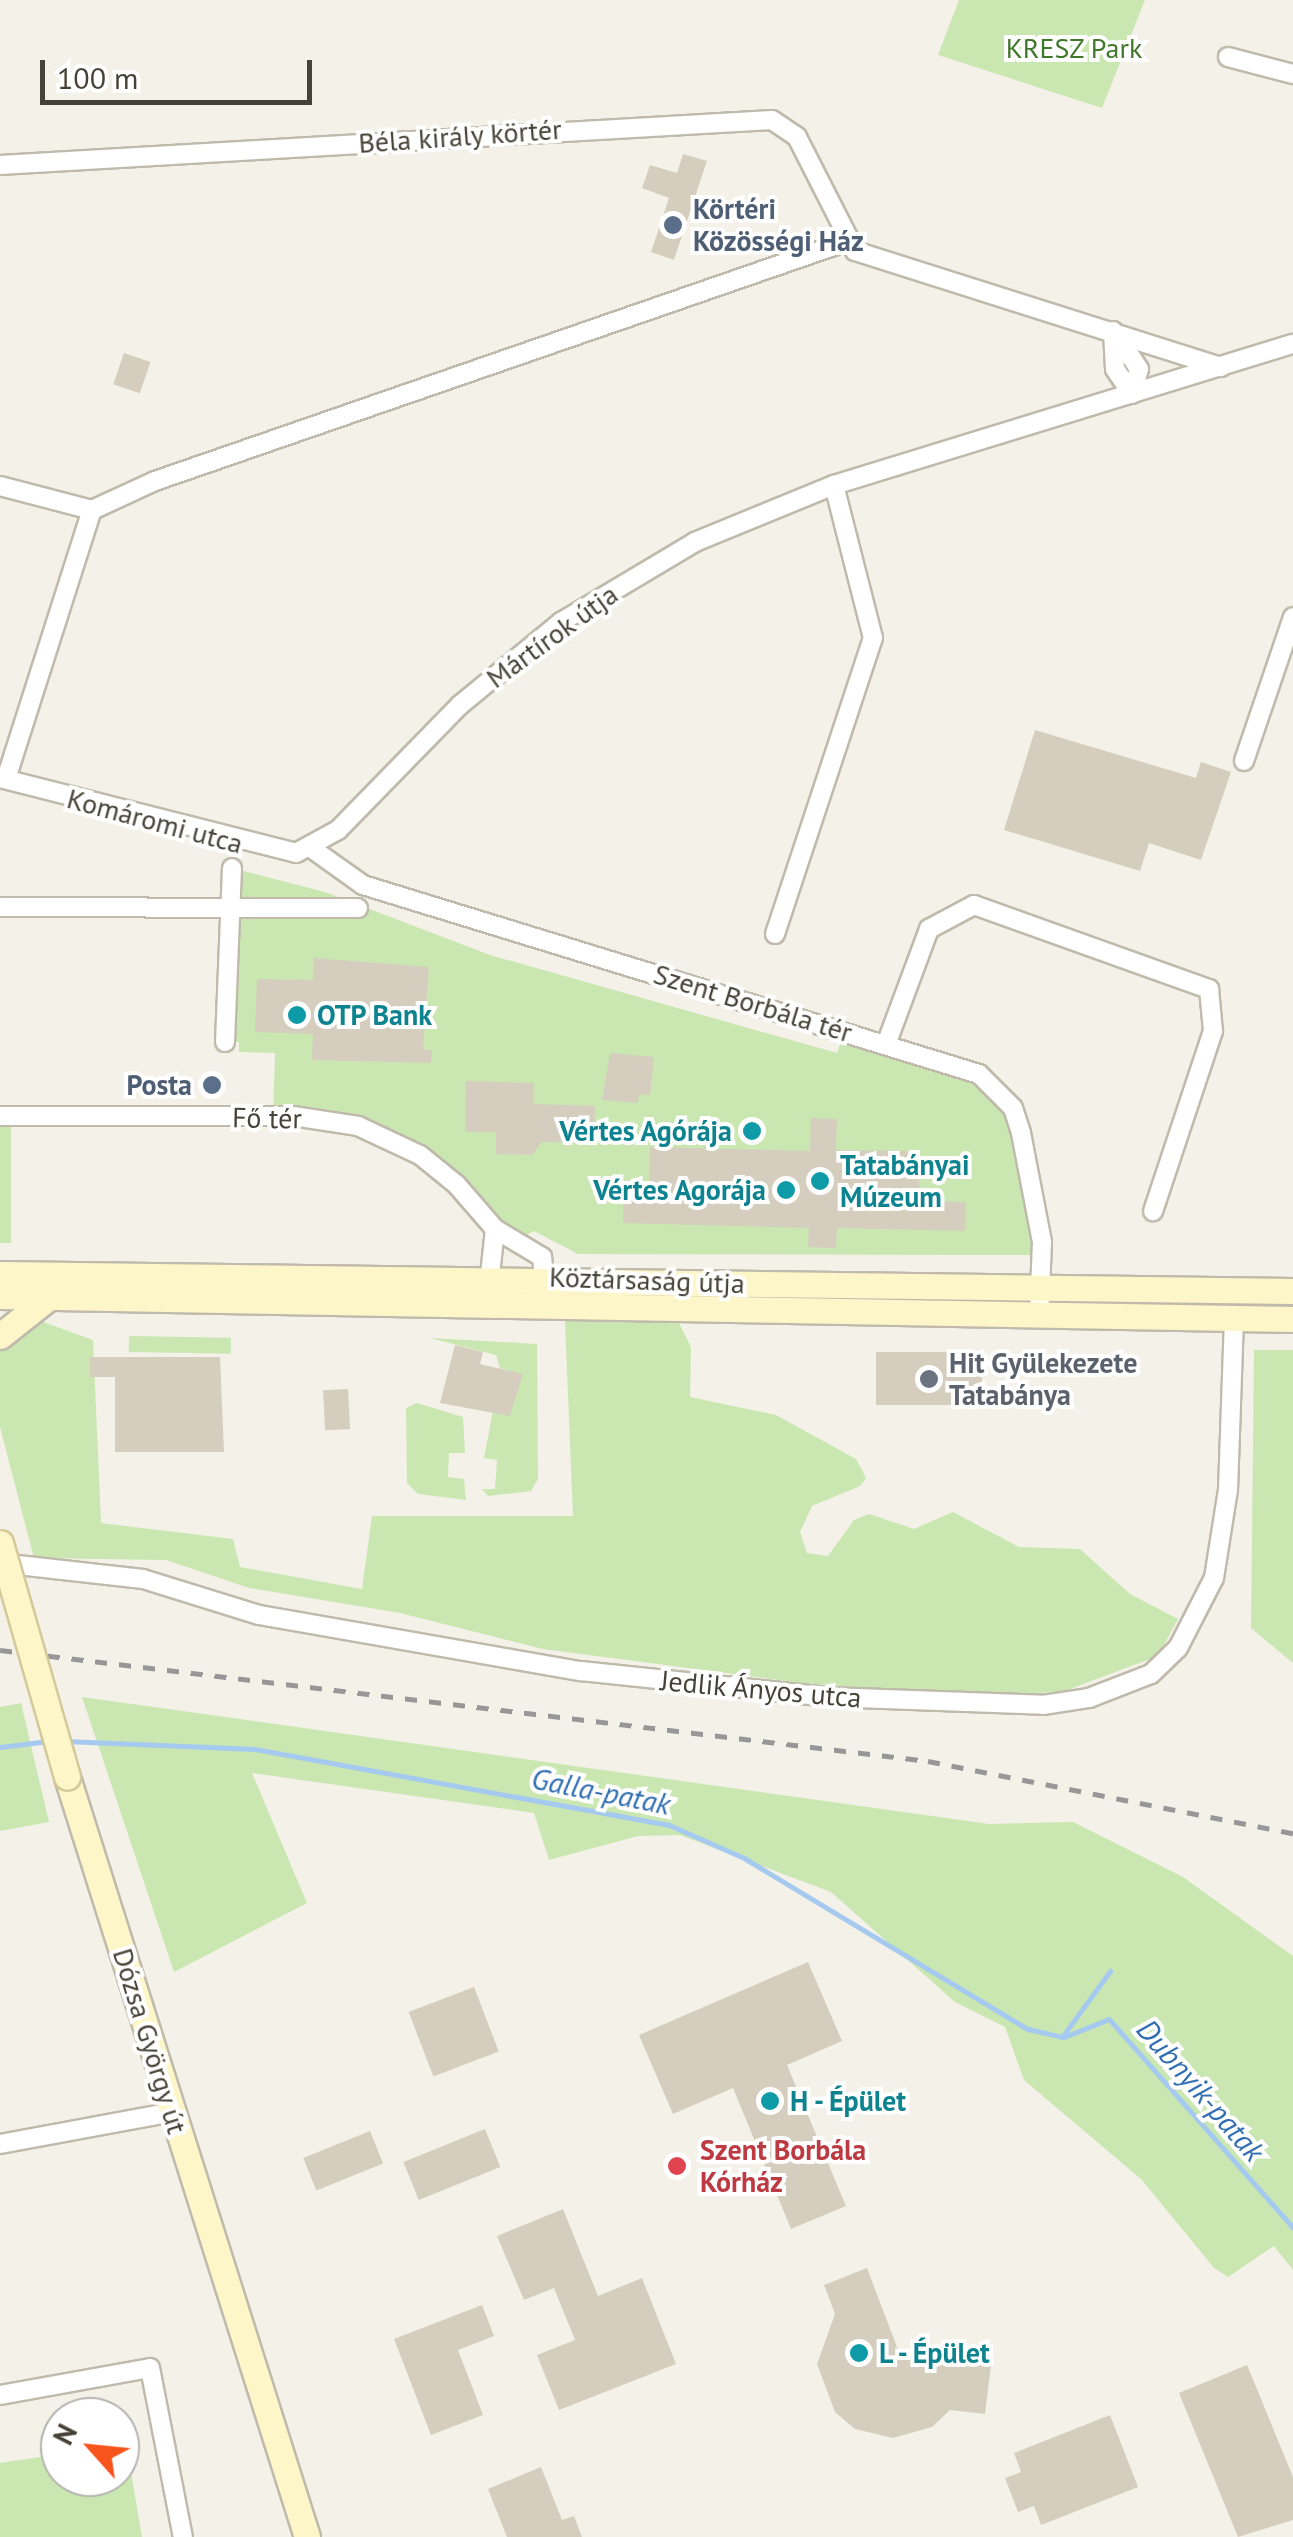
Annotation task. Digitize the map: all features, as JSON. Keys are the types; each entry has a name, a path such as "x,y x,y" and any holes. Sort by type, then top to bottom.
{"street":[{"path":"1228,56 1293,74"},
{"name":"Béla király körtér","path":"0,165 752,117 787,126 798,137 848,241"},
{"path":"0,486 92,510 155,481 848,241 854,251 1220,368"},
{"path":"1113,331 1130,344 1139,369 1132,394"},
{"name":"Mártírok útja","path":"311,848 561,622 695,542 834,484 1293,344"},
{"path":"775,934 867,664 871,613 834,484"},
{"path":"3,778 92,510"},
{"path":"1244,761 1292,625"},
{"name":"Komáromi utca","path":"3,778 264,850 311,848"},
{"name":"Szent Borbála tér","path":"311,848 363,885 887,1042 979,1074 1012,1108 1042,1242 1040,1303"},
{"path":"225,1042 232,868"},
{"path":"887,1042 929,930 974,906 1209,989 1213,1031 1153,1211"},
{"path":"0,907 358,908"},
{"name":"Fő tér","path":"0,1116 292,1116 358,1126 420,1155 495,1228 542,1258 544,1277"},
{"path":"490,1275 495,1228"},
{"name":"Köztársaság útja","path":"0,1274 490,1275 1040,1303 1234,1319 1293,1318"},
{"path":"1234,1319 1235,1291"},
{"name":"Köztársaság útja","path":"0,1296 1040,1303 1293,1291"},
{"path":"0,1336 48,1298"},
{"name":"Jedlik Ányos utca","path":"0,1563 144,1579 260,1615 580,1671 865,1699 1043,1705 1089,1698 1151,1674 1178,1648 1214,1578 1228,1490 1234,1319"},
{"name":"Dózsa György út","path":"0,1543 67,1777 307,2537"},
{"path":"0,2144 172,2112"},
{"path":"0,2395 150,2368 183,2537"}],"green space":[{"name":"KRESZ Park","path":"959,0 1145,0 1102,108 938,55"},
{"path":"232,868 325,892 490,955 837,1053 845,1030 955,1063 1013,1108 1043,1255 578,1254 534,1231 517,1240 385,1135 273,1117 275,1053 239,1052 239,1042 225,1042"},
{"path":"0,1121 11,1121 11,1243 0,1243"},
{"path":"35,1319 93,1340 101,1523 233,1539 240,1567 362,1589 372,1516 573,1516 565,1321 678,1321 691,1347 690,1397 776,1415 856,1459 866,1478 860,1486 812,1506 800,1532 807,1553 828,1556 854,1520 869,1514 914,1529 953,1512 1019,1547 1080,1549 1130,1594 1178,1619 1158,1656 1062,1692 966,1695 801,1683 543,1649 400,1613 249,1588 166,1560 34,1558 0,1427 0,1351 18,1324"},
{"path":"129,1336 231,1338 231,1354 129,1352"},
{"path":"430,1338 537,1344 538,1479 531,1491 488,1496 482,1489 495,1489 497,1460 484,1458 493,1411 522,1375 500,1368 496,1355"},
{"path":"1254,1350 1293,1350 1293,1663 1251,1628"},
{"path":"417,1403 463,1417 465,1453 449,1453 448,1477 464,1479 466,1500 418,1494 407,1483 406,1408"},
{"path":"82,1697 989,1824 1073,1822 1183,1877 1293,1956 1293,2270 1274,2246 1228,2277 1214,2268 1142,2180 1024,2080 1005,2027 955,2002 831,1892 680,1835 638,1836 549,1860 534,1813 252,1773 307,1903 174,1972"},
{"path":"21,1703 49,1822 0,1831 0,1707"},
{"path":"40,2457 40,2497 135,2497 142,2537 0,2537 0,2463"}],"building":[{"name":"Körtéri Közösségi Ház","path":"683,154 707,161 674,260 651,252 669,198 642,188 650,165 677,173"},
{"path":"124,353 150,362 140,393 113,384"},
{"path":"1035,730 1196,778 1201,762 1231,772 1201,860 1149,843 1140,871 1004,830"},
{"name":"OTP Bank","path":"314,958 429,967 423,1050 432,1050 431,1063 312,1060 313,1034 255,1032 257,979 313,980"},
{"path":"610,1053 654,1057 650,1095 639,1094 638,1103 602,1100"},
{"path":"466,1081 534,1083 533,1104 595,1106 594,1143 542,1142 532,1155 496,1154 496,1132 465,1132"},
{"name":"Vértes Agorája","path":"811,1118 837,1119 836,1150 914,1151 922,1201 966,1202 965,1231 837,1228 836,1248 808,1247 809,1228 623,1223 623,1200 649,1200 650,1147 810,1151"},
{"path":"455,1345 483,1352 480,1364 523,1374 510,1416 440,1403"},
{"name":"Hit Gyülekezete Tatabánya","path":"876,1352 982,1352 982,1405 876,1405"},
{"path":"90,1357 220,1357 224,1452 115,1452 115,1377 90,1377"},
{"path":"348,1389 350,1429 325,1430 323,1390"},
{"name":"H - Épület","path":"808,1962 842,2041 787,2065 846,2206 791,2229 733,2088 673,2114 639,2035"},
{"path":"474,1987 499,2051 433,2077 409,2012"},
{"path":"485,2129 500,2167 419,2200 403,2162"},
{"path":"370,2131 383,2163 316,2190 303,2158"},
{"path":"563,2209 598,2296 642,2278 676,2364 559,2410 537,2355 575,2340 554,2288 524,2300 497,2236"},
{"name":"L - Épület","path":"867,2268 900,2355 991,2365 985,2414 950,2410 932,2427 893,2438 855,2429 835,2412 817,2364 835,2314 824,2285"},
{"path":"482,2305 494,2336 458,2350 483,2415 431,2435 394,2339"},
{"path":"1247,2365 1293,2477 1293,2520 1238,2537 1179,2393"},
{"path":"1110,2415 1138,2487 1041,2525 1034,2506 1018,2512 1005,2478 1021,2472 1014,2453"},
{"path":"541,2467 562,2520 574,2516 582,2537 507,2537 488,2489"}],"waterway":[{"name":"Galla-patak","path":"0,1747 49,1741"},
{"name":"Galla-patak","path":"65,1741 255,1749 669,1825 744,1858 1028,2029 1062,2037 1110,1971"},
{"name":"Dubnyik-patak","path":"1064,2037 1109,2019 1293,2228"}],"railway":[{"path":"0,1650 928,1761 1293,1833"}],"place":[{"name":"Körtéri Közösségi Ház","path":"673,225"},
{"name":"OTP Bank","path":"297,1015"},
{"name":"Posta","path":"212,1085"},
{"name":"Vértes Agórája","path":"752,1131"},
{"name":"Tatabányai Múzeum","path":"820,1181"},
{"name":"Vértes Agorája","path":"786,1190"},
{"name":"Hit Gyülekezete Tatabánya","path":"929,1379"},
{"name":"H - Épület","path":"770,2101"},
{"name":"Szent Borbála Kórház","path":"677,2166"},
{"name":"L - Épület","path":"859,2353"}]}
